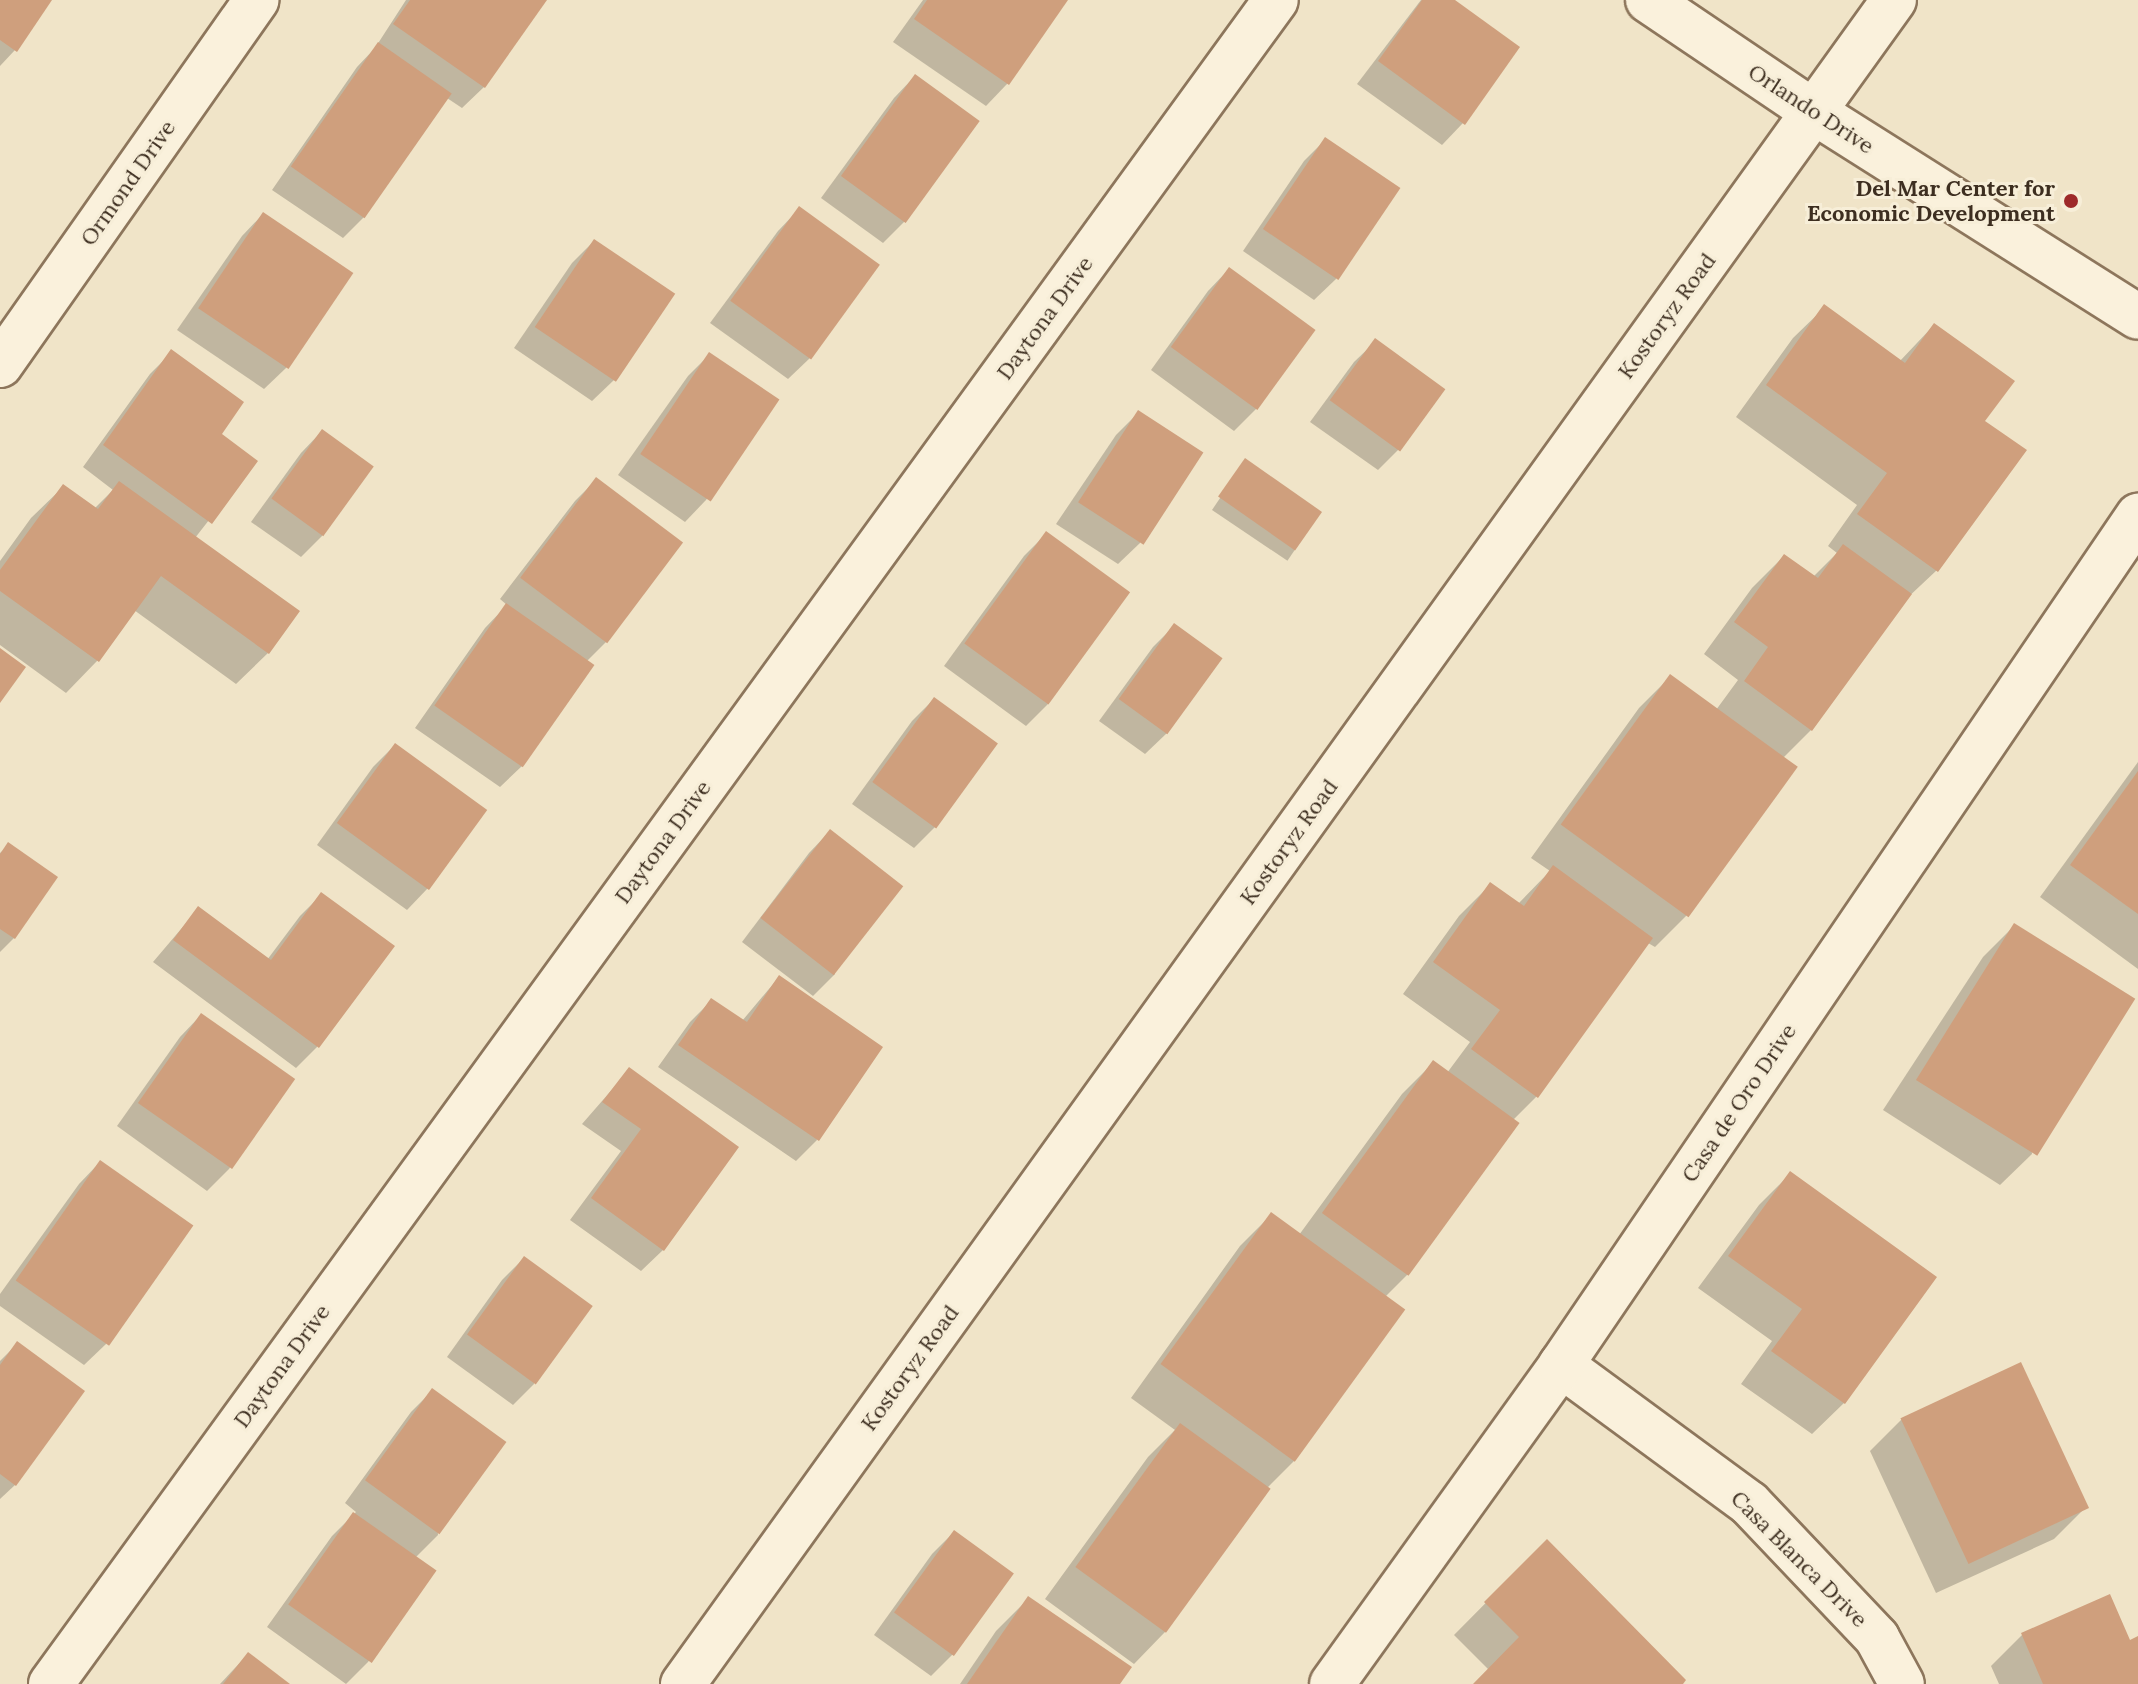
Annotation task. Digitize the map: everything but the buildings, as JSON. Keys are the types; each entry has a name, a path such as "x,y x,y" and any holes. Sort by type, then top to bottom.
{"street":[{"name":"Ormond Drive","path":"0,365 257,0"},
{"name":"Daytona Drive","path":"51,1684 1276,0"},
{"name":"Orlando Drive","path":"1648,0 1814,112 2138,317"},
{"name":"Kostoryz Road","path":"683,1684 1894,0"},
{"name":"Casa de Oro Drive","path":"1332,1684 1561,1365 2138,516"},
{"name":"Casa Blanca Drive","path":"1561,1365 1749,1503 1877,1638 1902,1684"}],"place":[{"name":"Del Mar Center for Economic Development","path":"2071,201"}]}
